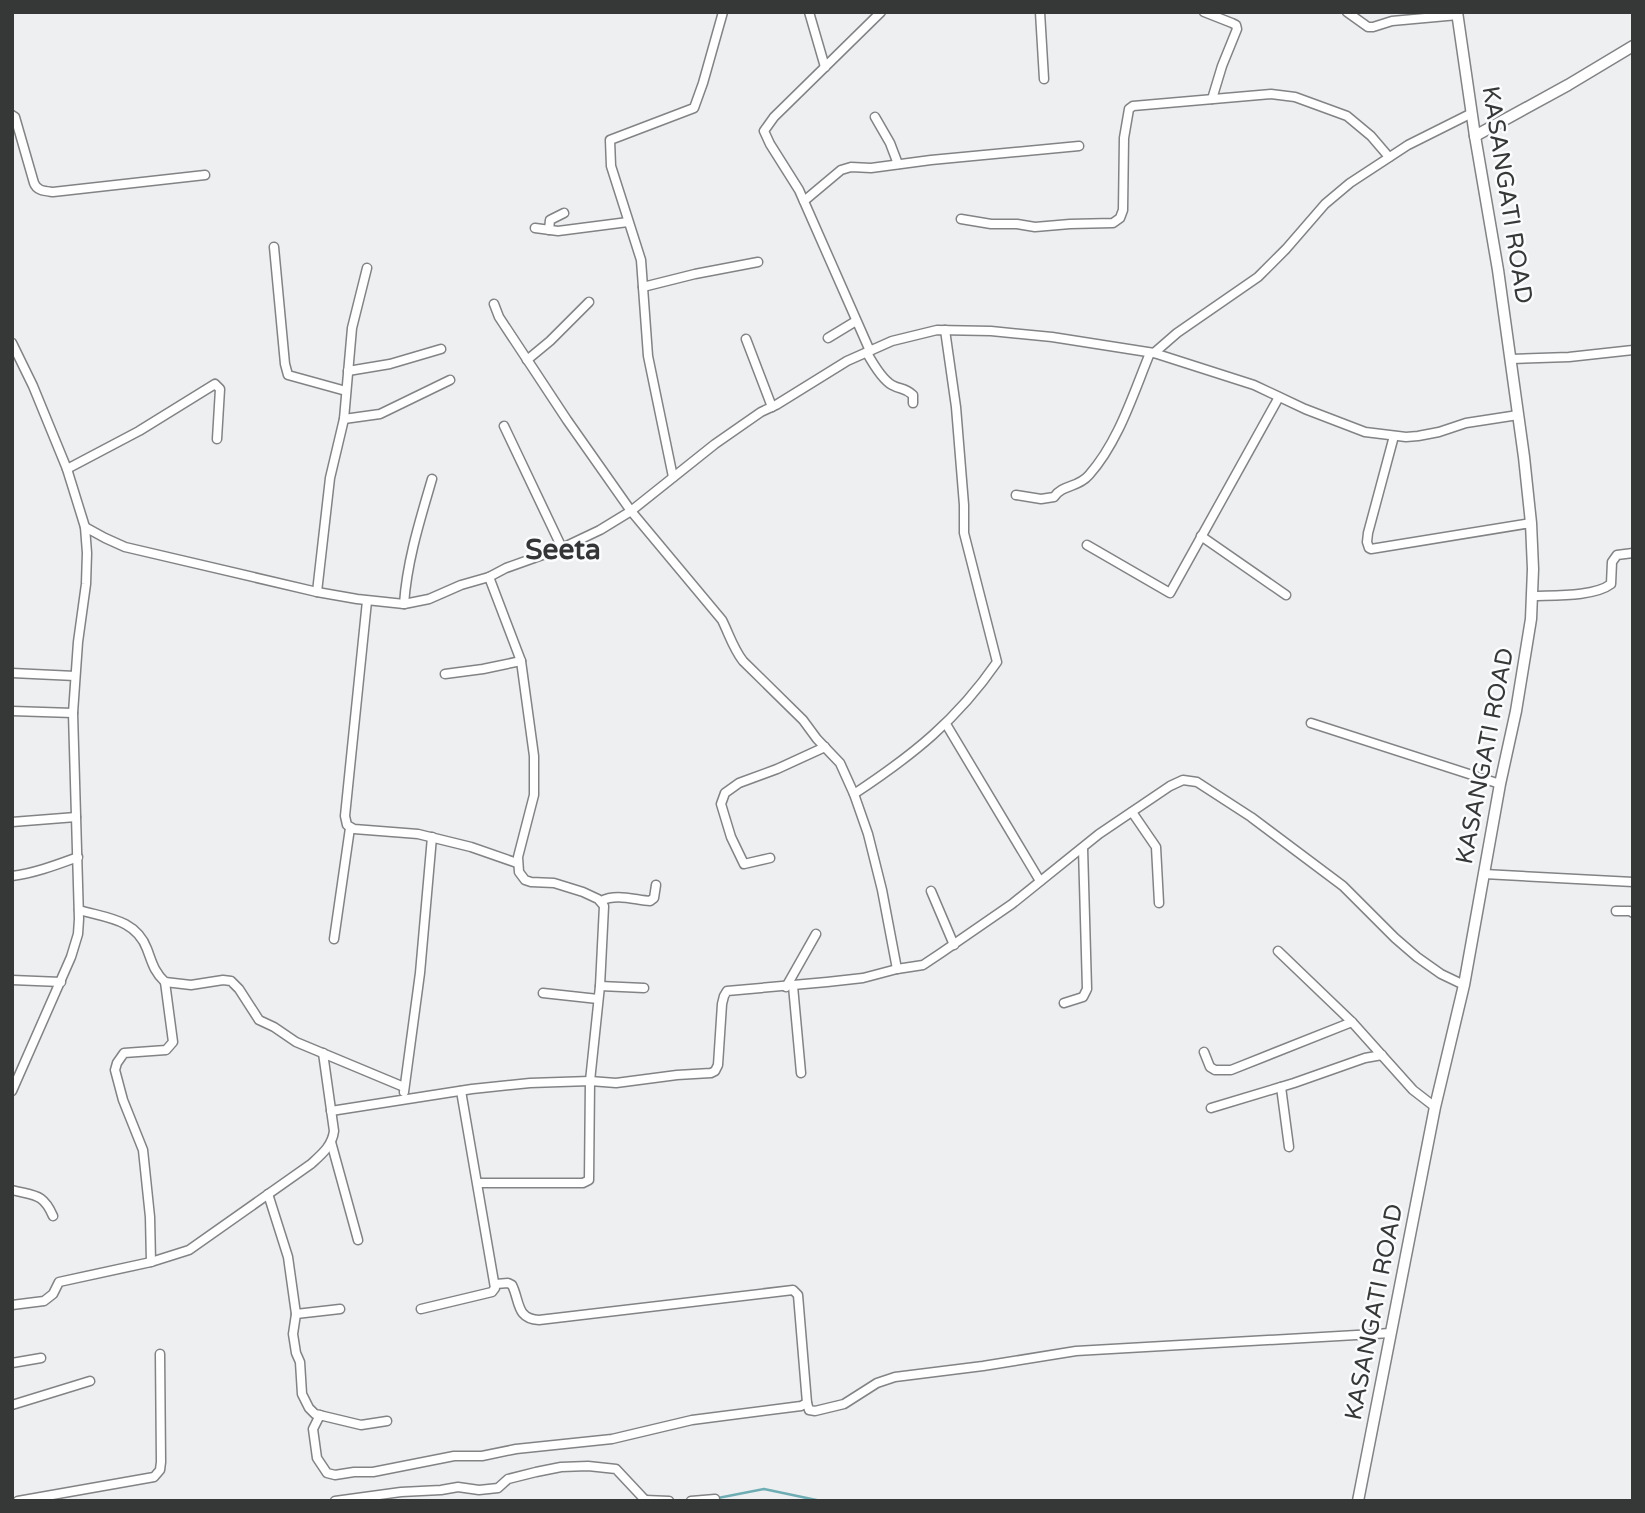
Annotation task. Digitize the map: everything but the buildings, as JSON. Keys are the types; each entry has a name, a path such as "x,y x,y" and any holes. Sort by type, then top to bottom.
{"street":[{"path":"673,477 648,356 641,260 611,166 610,140 694,108 723,12"},
{"path":"809,12 825,67"},
{"path":"881,12 774,117 764,131 799,190 875,366 892,385 906,389 913,395 913,403"},
{"path":"1040,12 1044,79"},
{"path":"1205,12 1236,25 1237,29 1212,99"},
{"path":"1347,12 1368,27 1392,21 1457,13"},
{"name":"KASANGATI ROAD","path":"1358,1501 1435,1107 1464,985 1531,619 1531,523 1518,415 1457,13"},
{"path":"1475,136 1633,46"},
{"path":"961,219 1035,227 1113,223 1120,218 1123,210 1124,138 1129,109 1133,106 1271,94 1295,97 1348,116 1371,136 1389,157"},
{"path":"1016,495 1047,499 1054,497 1062,489 1078,485 1100,461 1116,433 1152,353 1258,277 1286,250 1325,204 1350,183 1408,145 1472,113"},
{"path":"12,115 15,117 34,183 41,190 53,192 205,175"},
{"path":"875,117 898,164"},
{"path":"804,201 841,170 851,167 871,168 1079,146"},
{"path":"549,230 550,220 564,213"},
{"path":"535,228 558,231 628,222"},
{"path":"274,247 288,375 346,391"},
{"path":"643,287 758,262"},
{"path":"317,592 330,478 344,419 352,328 367,268"},
{"path":"527,360 589,302"},
{"path":"494,304 499,317 527,360 631,511 722,620 736,652 841,763 868,834 897,969"},
{"path":"828,338 856,321"},
{"path":"85,527 125,547 317,592 404,604 429,599 562,548 600,530 631,511 724,437 761,412 847,361 892,341 937,330 991,331 1040,336 1152,353 1254,385 1305,409 1365,432 1418,436 1466,423 1518,415"},
{"path":"854,794 925,744 955,715 997,662 964,533 956,407 946,330"},
{"path":"746,339 772,407"},
{"path":"12,1091 61,982 78,934 73,713 87,553 85,527 67,469 33,386 14,348"},
{"path":"348,371 390,364 441,349"},
{"path":"1511,359 1569,357 1633,350"},
{"path":"344,419 380,414 450,380"},
{"path":"67,469 139,432 215,384 220,388 221,396 217,439"},
{"path":"1087,545 1170,593 1279,397"},
{"path":"504,426 562,548"},
{"path":"1394,436 1368,533 1369,548 1531,523"},
{"path":"404,604 414,540 432,479"},
{"path":"1201,536 1286,595"},
{"path":"1532,596 1604,589 1611,584 1612,562 1616,555 1633,553"},
{"path":"478,1183 583,1183 589,1180 590,1081 600,986 604,905 583,892 554,883 525,880 519,872 517,863 523,831 534,795 534,756 521,661 489,577"},
{"path":"334,939 350,828 345,816 367,601"},
{"path":"445,674 521,661"},
{"path":"12,673 75,676"},
{"path":"12,711 73,713"},
{"path":"1311,723 1500,783"},
{"path":"946,724 1040,881"},
{"path":"769,858 744,864 721,804 725,793 739,783 825,747"},
{"path":"331,1111 530,1083 616,1083 711,1073 718,1065 725,993 731,990 863,978 923,965 1012,904 1099,834 1183,780 1197,782 1251,817 1343,886 1417,957 1441,974 1464,985"},
{"path":"1132,812 1156,847 1159,903"},
{"path":"12,822 76,817"},
{"path":"350,828 418,834 471,847 517,863"},
{"path":"403,1100 420,972 432,838"},
{"path":"1064,1003 1083,997 1087,989 1083,848"},
{"path":"12,876 48,868 78,857"},
{"path":"1484,874 1633,882"},
{"path":"601,901 616,897 650,901 656,885"},
{"path":"932,891 954,945"},
{"path":"79,910 127,923 142,936 153,968 165,982 172,1045 166,1050 124,1053 116,1070 123,1100 143,1150 150,1217 151,1262"},
{"path":"1616,911 1633,913"},
{"path":"801,1073 790,986 816,934"},
{"path":"1278,951 1352,1022 1413,1090 1435,1107"},
{"path":"12,980 61,982"},
{"path":"165,982 191,985 231,981 259,1020 296,1042 404,1087"},
{"path":"600,986 643,988"},
{"path":"543,993 598,999"},
{"path":"1204,1052 1210,1067 1215,1070 1231,1070 1352,1022"},
{"path":"12,1305 44,1301 50,1298 59,1282 151,1262 189,1250 311,1164 327,1149 334,1131 323,1053"},
{"path":"1211,1108 1365,1058 1382,1055"},
{"path":"12,1069 22,1070"},
{"path":"1281,1087 1289,1147"},
{"path":"421,1308 492,1292 496,1284 461,1091"},
{"path":"331,1142 358,1240"},
{"path":"12,1190 43,1199 53,1216"},
{"path":"268,1194 288,1257 296,1314 293,1334 302,1394 309,1408 315,1414 361,1425 387,1421"},
{"path":"496,1284 512,1285 521,1312 531,1320 539,1321 793,1290 798,1295 807,1403 809,1410 815,1411 844,1404 877,1383 895,1377 1076,1351 1391,1333"},
{"path":"296,1314 340,1309"},
{"path":"18,1501 154,1477 158,1474 161,1462 160,1354"},
{"path":"12,1363 41,1358"},
{"path":"12,1405 90,1381"},
{"path":"320,1415 313,1429 317,1458 327,1473 335,1475 373,1472 454,1457 612,1439 692,1420 802,1406 807,1403"},
{"path":"335,1501 458,1487 479,1490 498,1488 508,1479 561,1467 588,1465 616,1469 645,1500 668,1501"},
{"path":"691,1501 715,1499"}],"waterway":[{"path":"718,1498 764,1489 821,1501"}],"district":[{"name":"Seeta","path":"563,550"}]}
